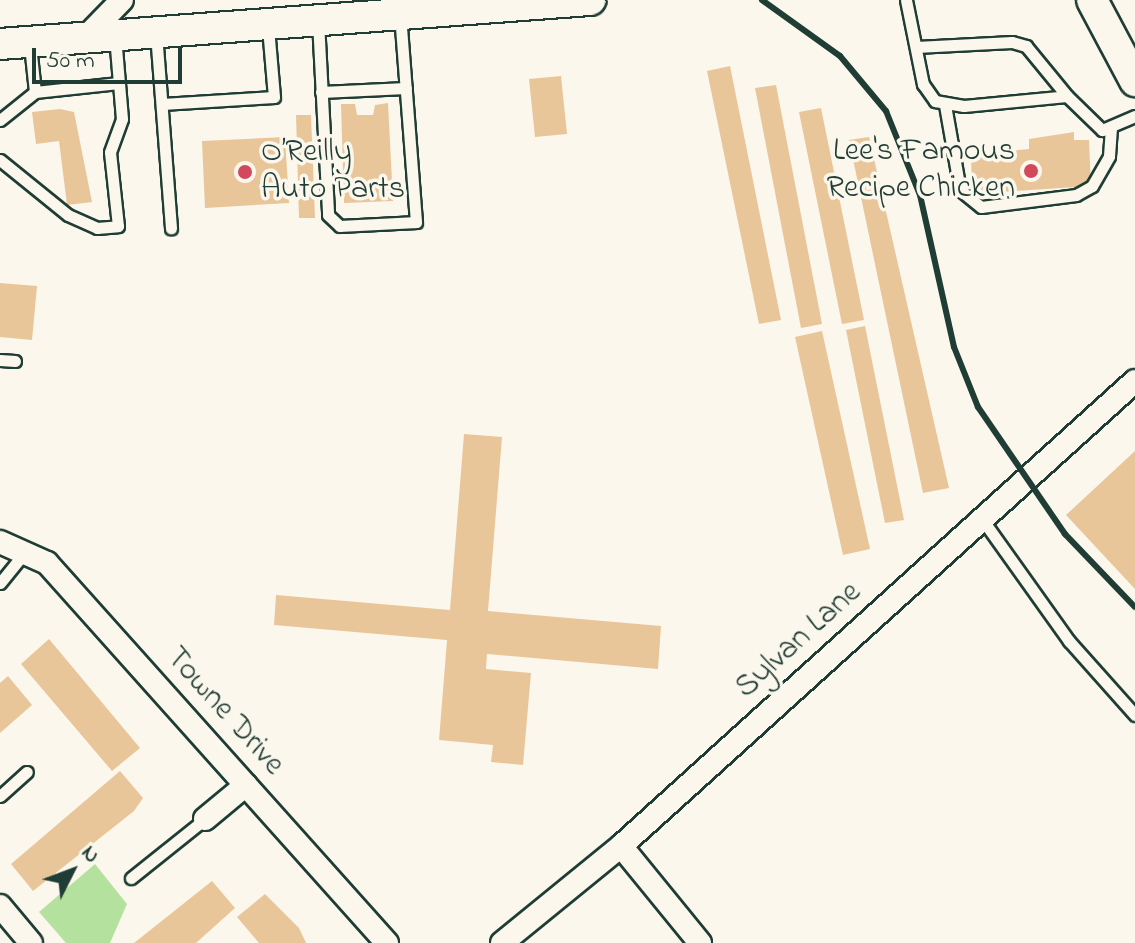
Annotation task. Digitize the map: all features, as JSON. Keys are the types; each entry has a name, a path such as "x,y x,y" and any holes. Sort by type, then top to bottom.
{"main road":[{"path":"15,43 590,0"},
{"path":"1092,0 1128,70"},
{"path":"1128,70 1135,31"}],"street":[{"path":"101,36 122,0"},
{"name":"Sylvan Lane","path":"502,943 621,846 1135,381"},
{"name":"Towne Drive","path":"0,542 47,563 387,943"},
{"path":"205,819 246,785"},
{"path":"621,846 700,943"},
{"path":"0,906 31,943"}],"lane":[{"path":"906,0 929,96 945,105 1067,96"},
{"path":"318,20 328,215 340,226 416,222 400,14"},
{"path":"162,104 274,97 267,24"},
{"path":"156,32 171,228"},
{"path":"0,160 68,215 97,228 118,226 110,152 122,119 119,83 101,36"},
{"path":"916,47 1012,42 1026,46 1095,126 1111,129 1135,116"},
{"path":"15,43 35,92"},
{"path":"0,120 35,92 119,83"},
{"path":"321,92 406,88"},
{"path":"945,105 960,190 981,207 1076,195 1092,186 1109,156 1111,129"},
{"path":"0,360 15,361"},
{"path":"982,519 1069,641 1135,715"},
{"path":"0,583 24,553"},
{"path":"0,796 27,772"},
{"path":"131,878 205,819"}],"green space":[{"path":"95,864 127,904 110,943 66,943 39,912"}],"building":[{"path":"730,66 781,320 759,324 707,71"},
{"path":"561,76 567,134 535,137 529,79"},
{"path":"776,85 822,324 801,328 755,88"},
{"path":"388,103 393,201 344,203 341,104 355,104 357,115 373,115 375,105"},
{"path":"821,108 864,320 842,324 799,112"},
{"path":"60,109 74,112 92,202 67,205 59,141 36,144 32,112"},
{"path":"296,115 311,115 315,218 299,218"},
{"name":"Lee's Famous Recipe Chicken","path":"1074,132 1074,140 1089,140 1091,186 972,194 971,155 1029,149 1029,139"},
{"name":"O’Reilly Auto Parts","path":"285,137 289,203 205,208 202,141"},
{"path":"869,137 949,488 923,493 849,140"},
{"path":"0,283 37,286 32,340 0,337"},
{"path":"865,326 904,520 885,523 846,330"},
{"path":"822,331 870,549 843,555 795,337"},
{"path":"464,434 502,437 488,611 661,626 658,669 487,654 486,669 531,673 523,765 491,762 493,745 439,740 447,640 274,625 276,595 450,610"},
{"path":"1135,451 1135,589 1066,515"},
{"path":"49,639 140,748 112,771 21,664"},
{"path":"8,676 32,705 0,733 0,683"},
{"path":"120,771 143,798 134,811 33,891 11,864"},
{"path":"212,881 235,908 196,943 134,943"},
{"path":"265,894 299,928 306,943 259,943 237,917"}],"railway":[{"path":"762,0 840,56 886,111 920,195 954,347 978,407 1065,534 1135,607"}],"place":[{"name":"Lee's Famous Recipe Chicken","path":"1031,171"},
{"name":"O’Reilly Auto Parts","path":"245,172"}]}
